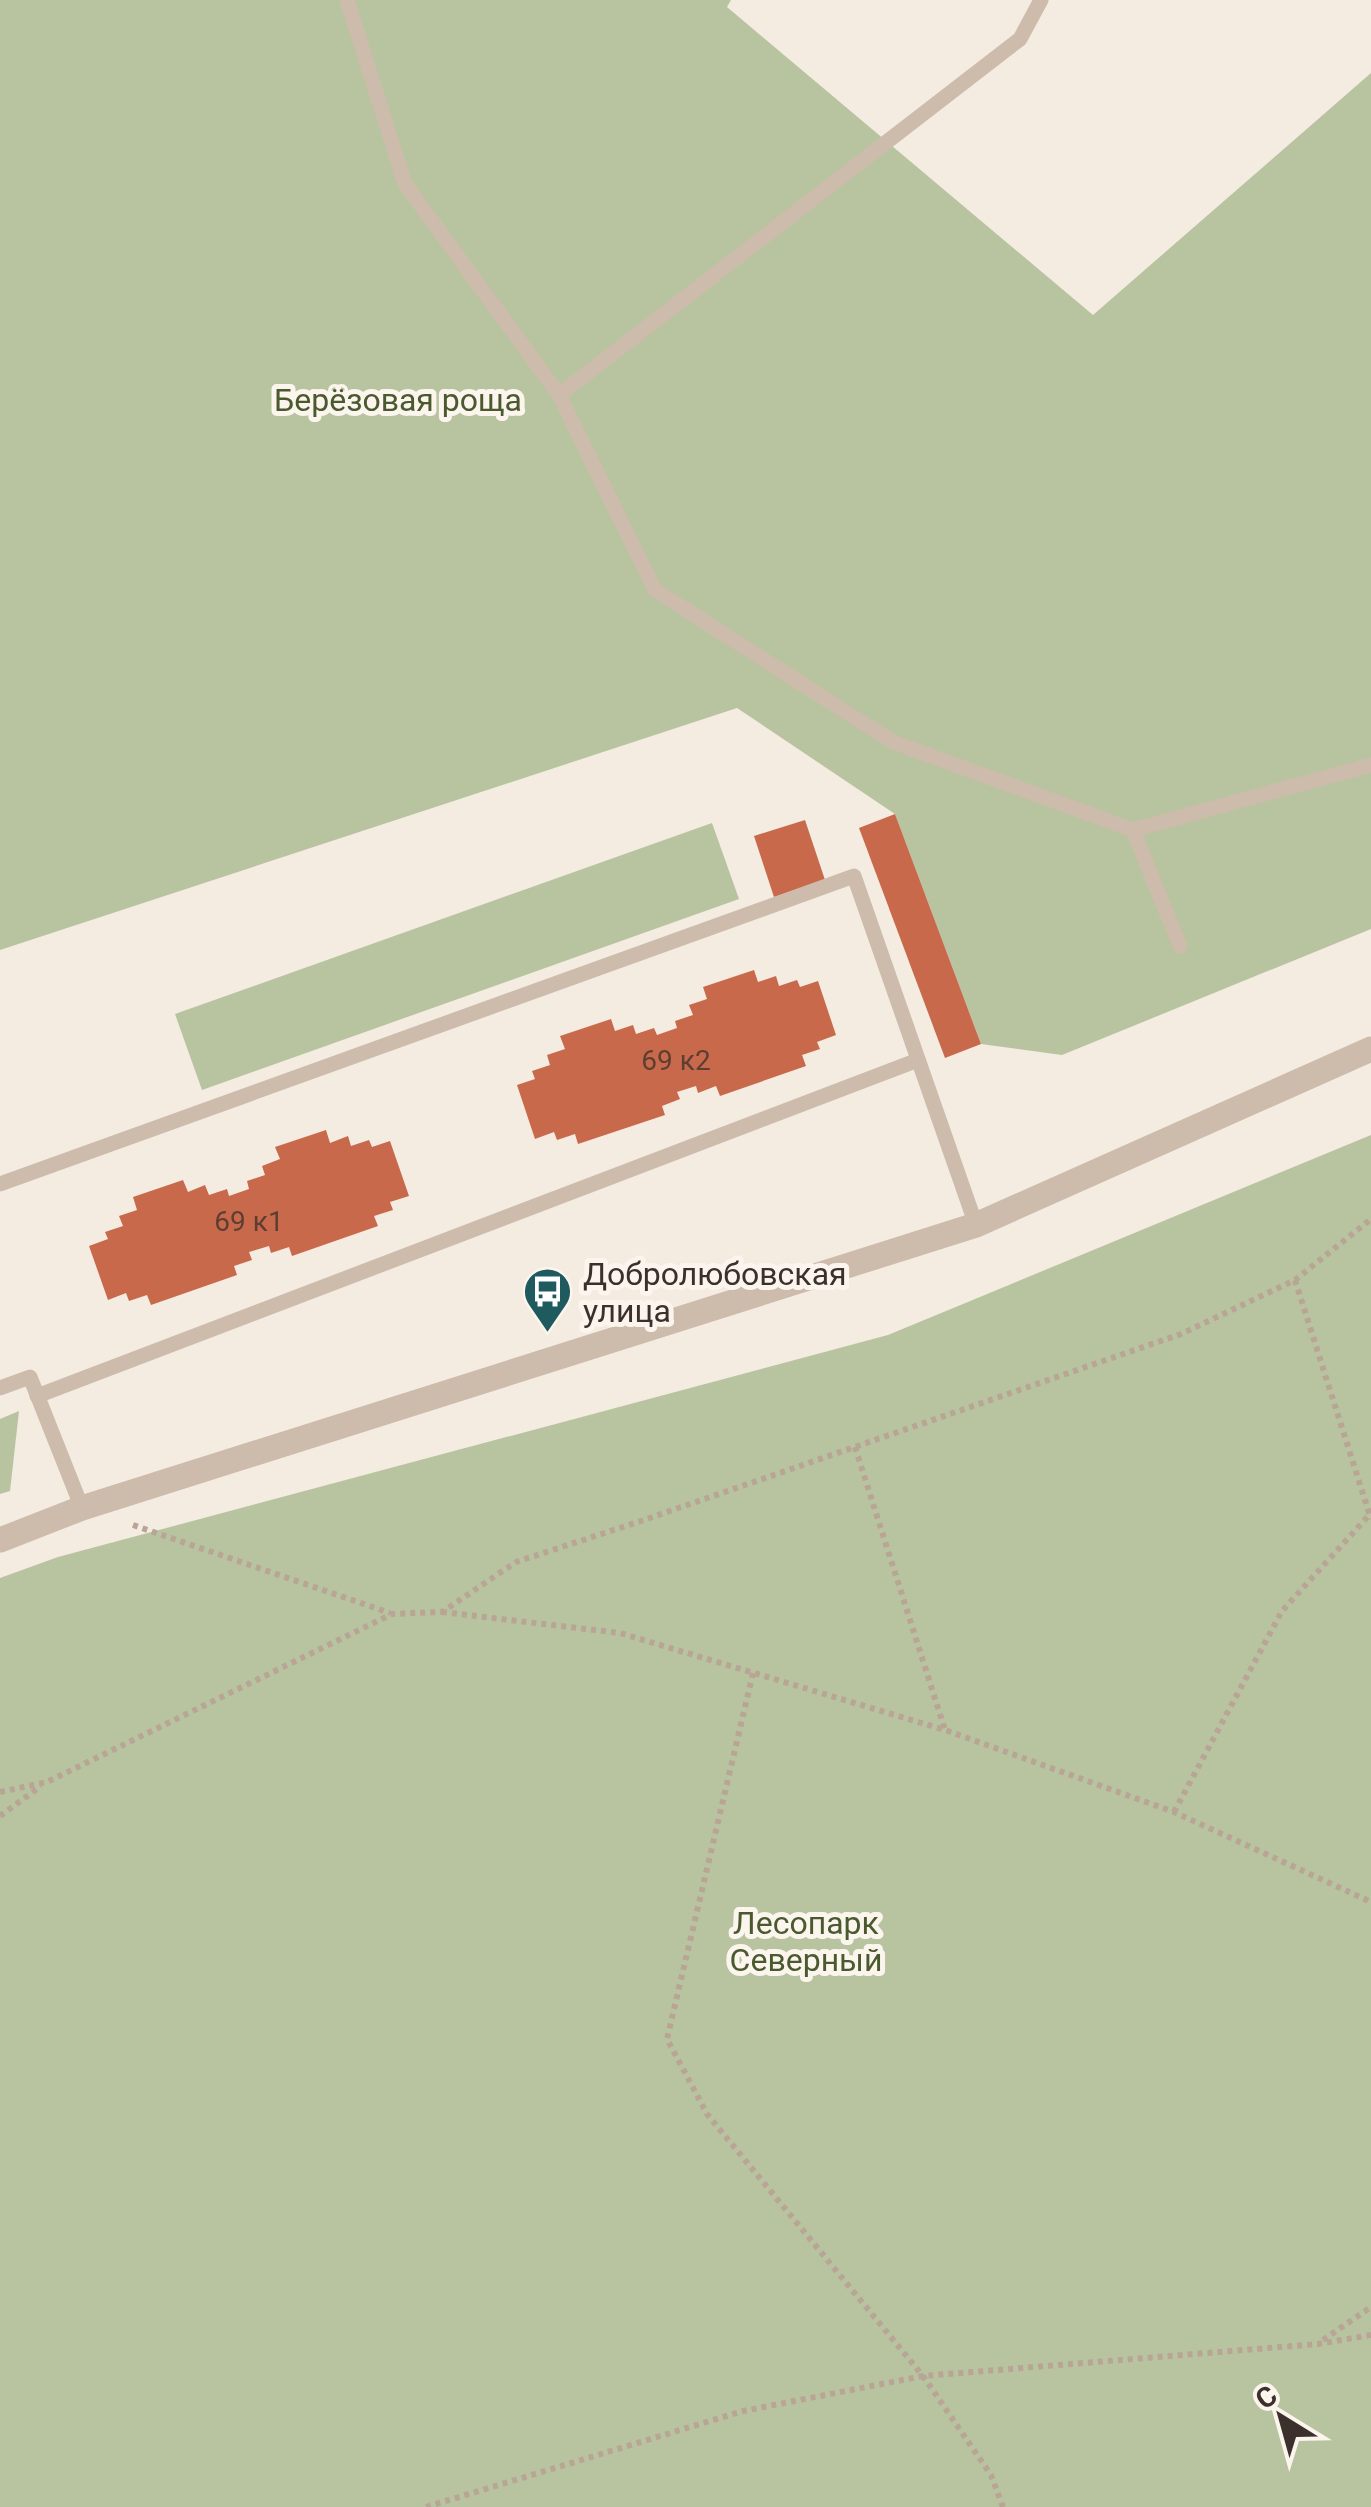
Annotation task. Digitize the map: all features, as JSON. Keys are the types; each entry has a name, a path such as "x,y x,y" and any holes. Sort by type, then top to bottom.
{"street":[{"path":"0,1540 82,1508 976,1225 1371,1049"}],"lane":[{"path":"347,0 406,184 559,395 655,590 893,742 1133,830 1371,765"},
{"path":"559,395 1020,40 1041,0"},
{"path":"1133,830 1180,946"},
{"path":"0,1184 854,876 976,1225"},
{"path":"37,1396 918,1060"},
{"path":"0,1388 30,1378 82,1508"}],"path":[{"path":"442,1612 516,1562 1181,1334 1295,1280 1371,1219"},
{"path":"1174,1812 1282,1611 1371,1515 1295,1280"},
{"path":"855,1448 945,1730"},
{"path":"82,1508 392,1614 442,1612 620,1633 945,1730 1174,1812 1371,1902"},
{"path":"0,1816 46,1782 392,1614"},
{"path":"754,1673 667,2039 708,2114 923,2376 991,2476 1002,2507"},
{"path":"0,1792 46,1782"},
{"path":"1318,2344 1371,2306"},
{"path":"426,2507 743,2411 923,2376 1318,2344 1371,2335"}],"green space":[{"name":"Берёзовая роща","path":"0,0 731,0 727,7 1093,315 1371,73 1371,929 1062,1055 981,1044 895,814 737,708 0,950"},
{"path":"712,823 739,899 202,1090 175,1014"},
{"name":"Лесопарк Северный","path":"1371,1135 1371,2507 0,2507 0,1578 58,1557 888,1335"},
{"path":"19,1411 10,1491 0,1494 0,1419"}],"building":[{"path":"895,814 981,1044 945,1058 859,828"},
{"path":"805,820 825,880 774,897 754,836"},
{"path":"754,970 758,982 776,976 779,986 797,980 800,987 818,981 836,1035 817,1042 820,1049 802,1055 806,1066 720,1096 716,1086 698,1093 696,1086 677,1092 680,1099 662,1106 665,1115 578,1144 575,1134 557,1140 554,1132 535,1139 517,1085 535,1079 532,1071 550,1065 547,1055 565,1049 560,1036 611,1019 615,1031 633,1025 636,1034 654,1028 657,1035 677,1028 675,1021 693,1015 689,1005 707,999 703,987"},
{"path":"326,1130 330,1143 348,1136 351,1146 369,1140 372,1147 390,1141 409,1196 390,1202 393,1210 374,1216 378,1226 292,1256 289,1247 271,1253 269,1246 249,1252 252,1260 234,1266 237,1275 151,1305 147,1295 129,1301 126,1293 108,1300 89,1246 108,1239 105,1232 123,1226 119,1216 137,1210 133,1197 183,1180 188,1192 205,1185 209,1195 227,1189 229,1196 249,1189 247,1181 265,1175 262,1166 280,1159 275,1147"}],"place":[{"name":"Добролюбовская улица","path":"548,1334"}]}
